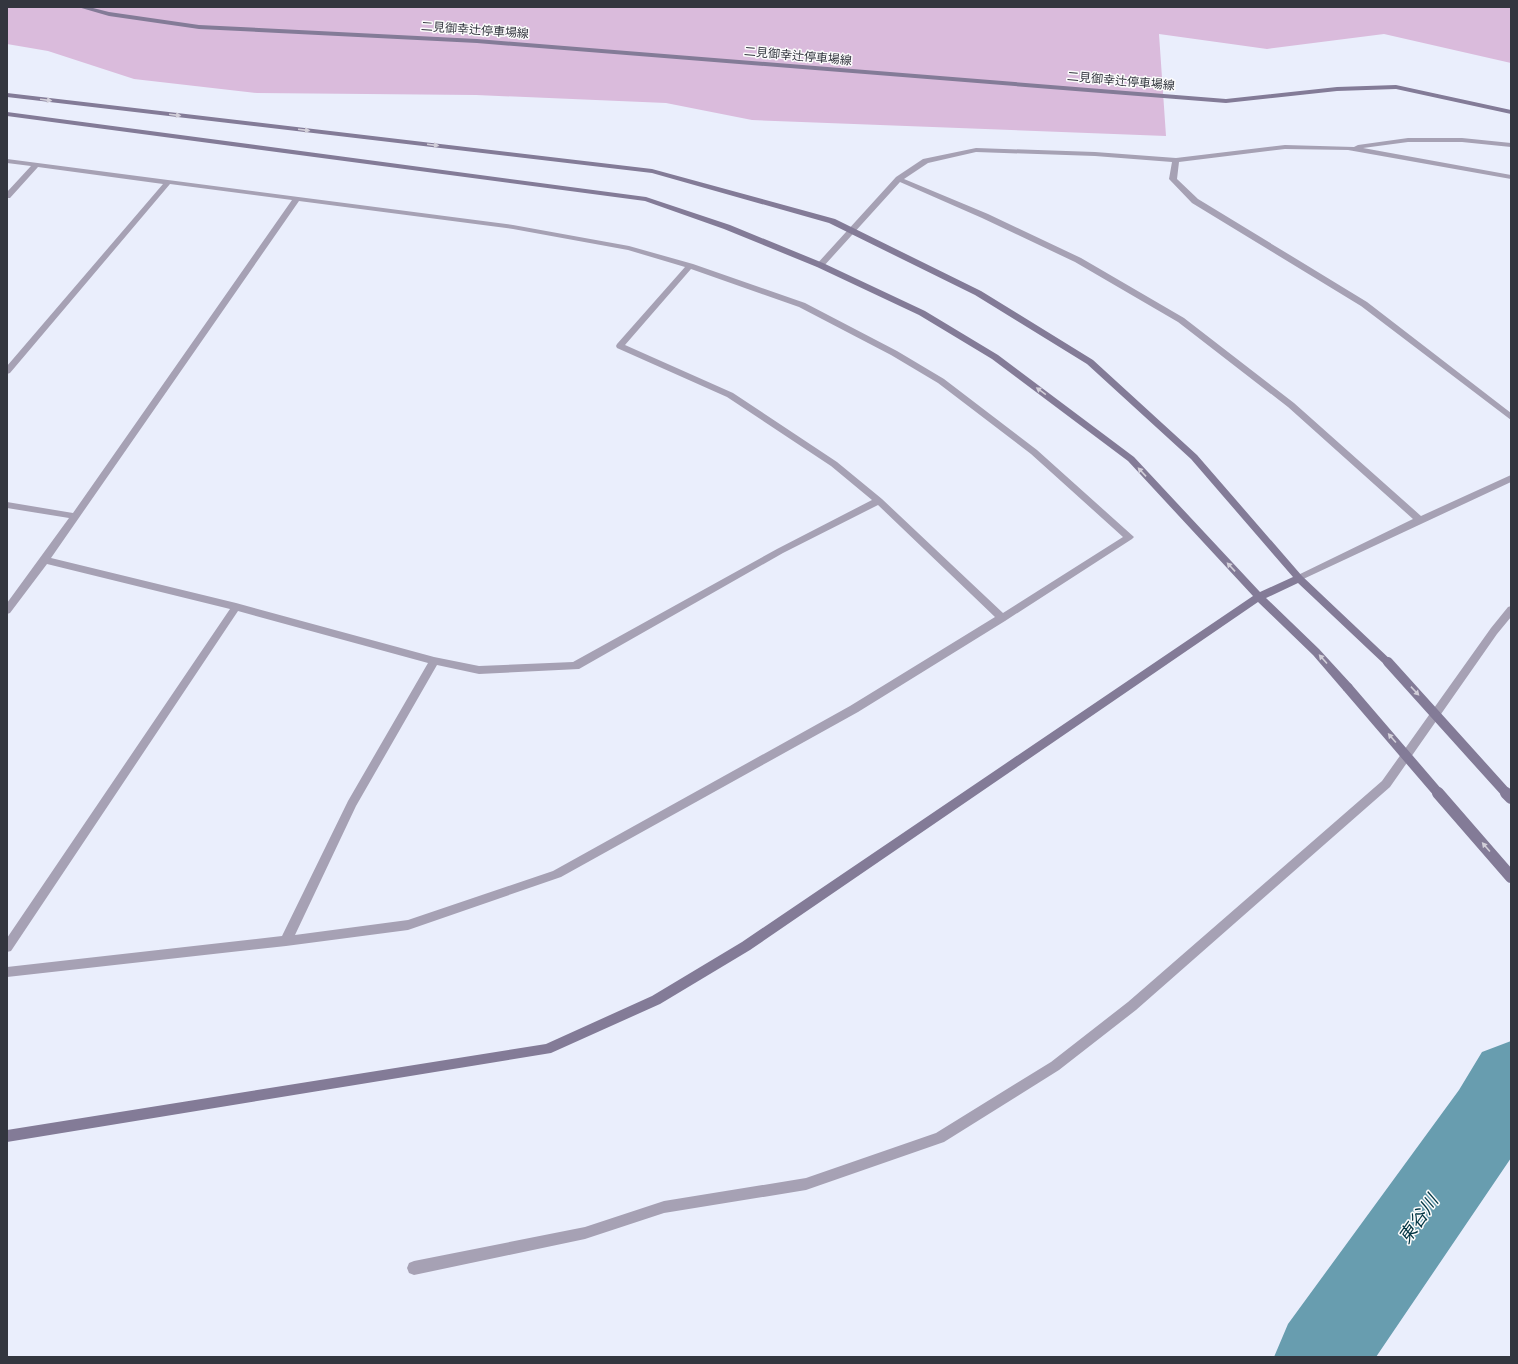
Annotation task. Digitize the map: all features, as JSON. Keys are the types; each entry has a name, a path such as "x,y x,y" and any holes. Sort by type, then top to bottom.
{"street":[{"name":"二見御幸辻停車場線","path":"81,7 109,14 199,27 477,41 1226,101 1337,89 1396,87 1511,112"},
{"path":"7,95 652,171 832,221 978,293 1090,362 1194,457 1299,578 1388,662 1511,798"},
{"path":"7,114 646,199 727,227 820,265 922,313 995,357 1130,459 1258,597 1316,652 1511,877"},
{"path":"820,265 899,180 926,161 976,150 1095,154 1176,160 1285,147 1348,148 1408,140 1462,140 1511,145"},
{"path":"1348,148 1511,177"},
{"path":"1176,160 1173,179 1195,201 1364,304 1511,417"},
{"path":"7,161 513,227 628,248 690,266 802,305 894,353 941,381 1034,452 1129,537 1002,618 854,709 557,874 408,925 286,942 7,972"},
{"path":"7,196 36,165"},
{"path":"899,180 985,216 1078,260 1182,320 1291,405 1420,520"},
{"path":"7,371 168,182"},
{"path":"7,610 45,560 297,200"},
{"path":"690,266 620,346 730,395 834,464 879,501 1002,618"},
{"path":"7,1136 547,1049 656,1000 746,946 1258,597 1511,478"},
{"path":"45,560 236,607 434,661 479,670 575,666 780,551 879,501"},
{"path":"7,505 75,516"},
{"path":"7,947 236,607"},
{"path":"414,1268 585,1233 664,1207 806,1184 940,1138 1055,1066 1132,1006 1386,784 1494,631 1511,610"},
{"path":"286,942 352,804 434,661"}],"shaded area":[{"path":"7,7 1511,7 1511,63 1384,34 1267,49 1159,34 1166,136 752,120 666,103 476,95 257,93 134,79 48,51 7,44"}],"waterway":[{"name":"東谷川","path":"1321,1357 1489,1118 1511,1079"}]}
